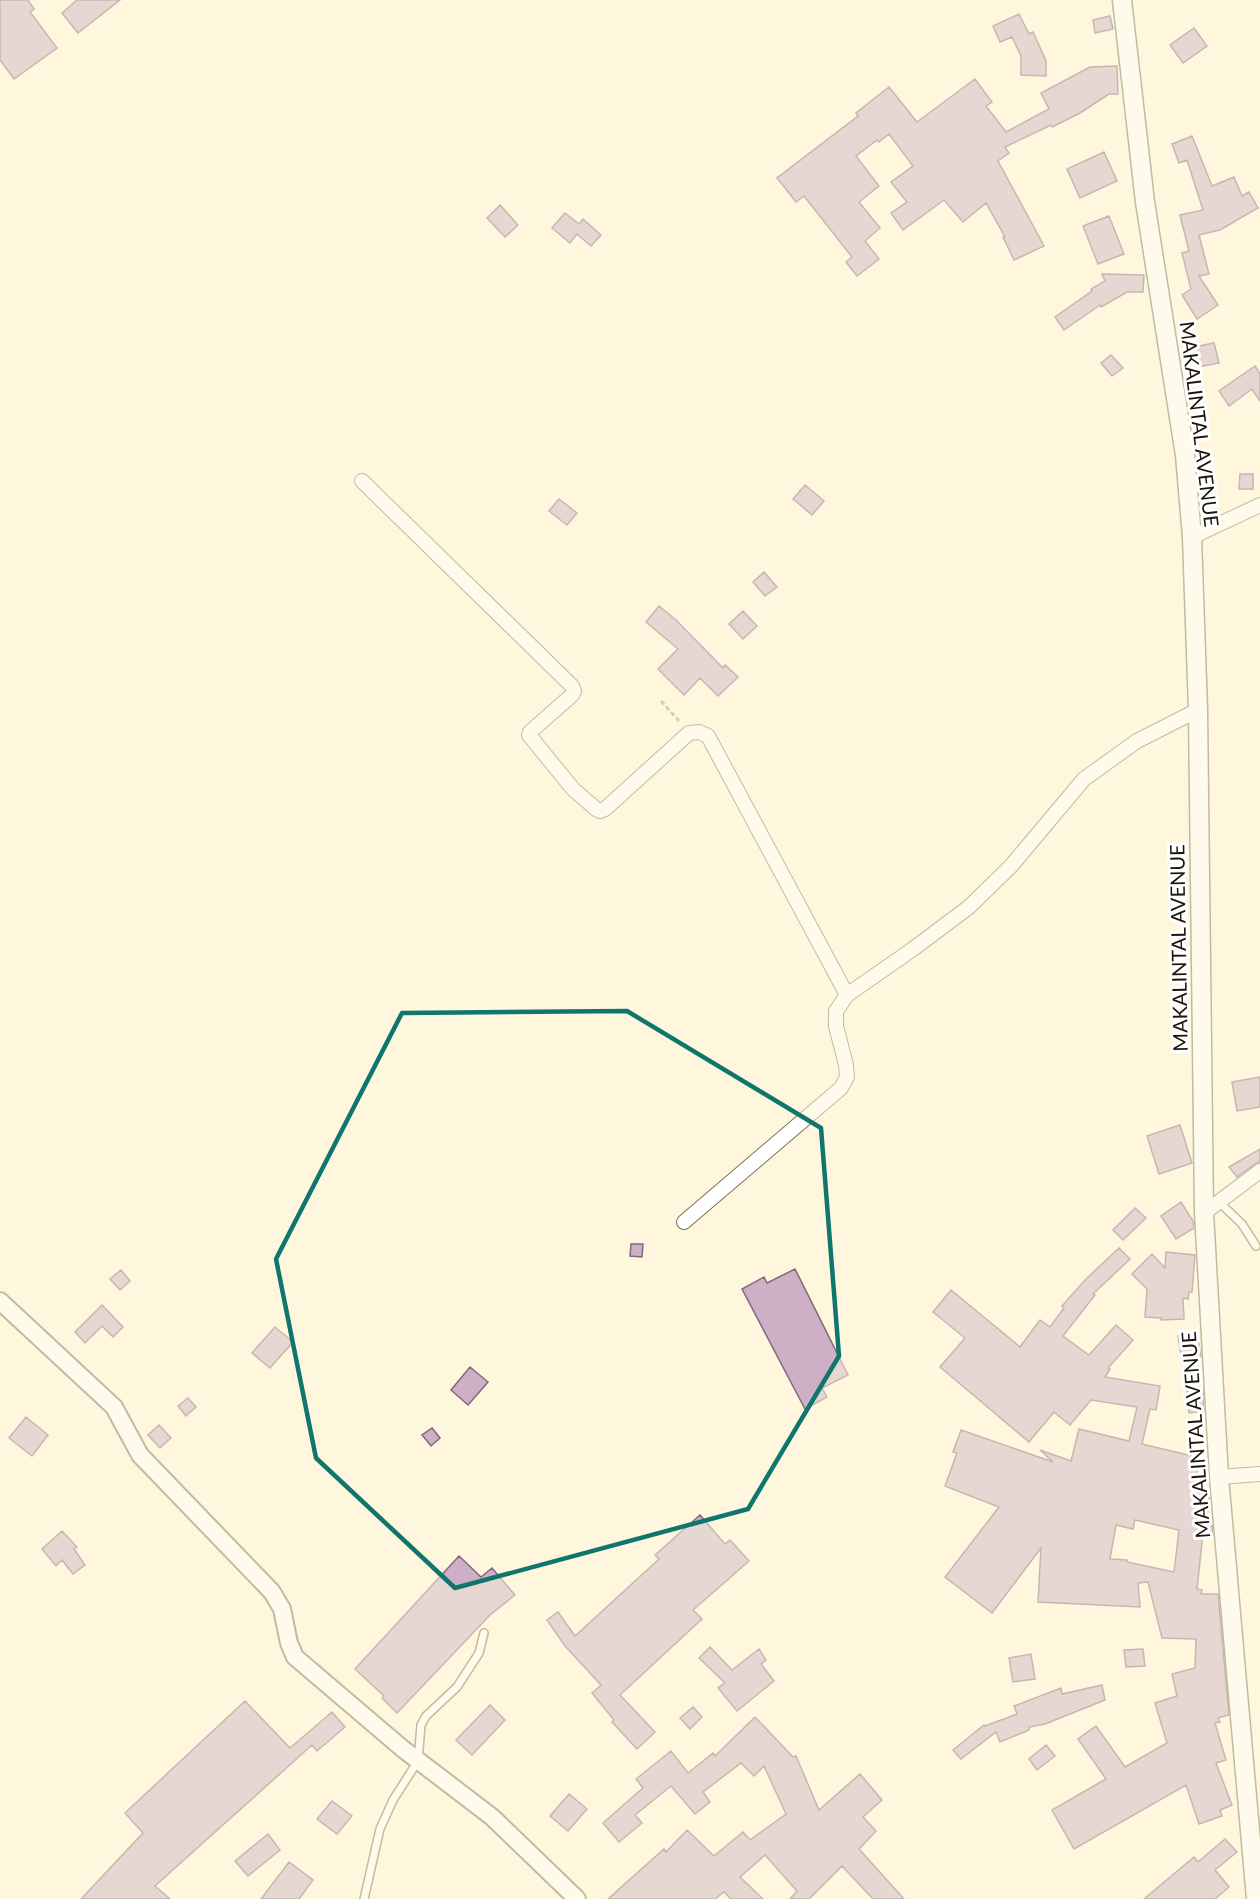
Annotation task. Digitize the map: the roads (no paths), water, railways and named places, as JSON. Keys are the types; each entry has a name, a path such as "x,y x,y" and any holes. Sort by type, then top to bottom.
{"main road":[{"name":"MAKALINTAL AVENUE","path":"1122,0 1145,202 1185,455 1192,537 1197,710 1204,1213 1219,1477 1256,1899"}],"street":[{"path":"362,481 572,686 574,691 572,695 529,735 573,789 596,809 600,811 605,809 689,733 699,732 708,736 847,995"},
{"path":"1192,537 1260,505"},
{"path":"684,1222 841,1089 847,1077 836,1026 836,1011 847,995 969,907 1011,866 1084,779 1137,741 1197,710"},
{"path":"1204,1213 1260,1171"},
{"path":"0,1301 114,1407 140,1455 272,1592 282,1609 289,1643 295,1657 418,1761 492,1817 577,1899"},
{"path":"1219,1477 1260,1474"}],"lane":[{"path":"1219,1202 1242,1224 1256,1246"},
{"path":"364,1899 380,1829 393,1800 418,1761 421,1725 426,1716 457,1688 479,1653 484,1633"}]}
